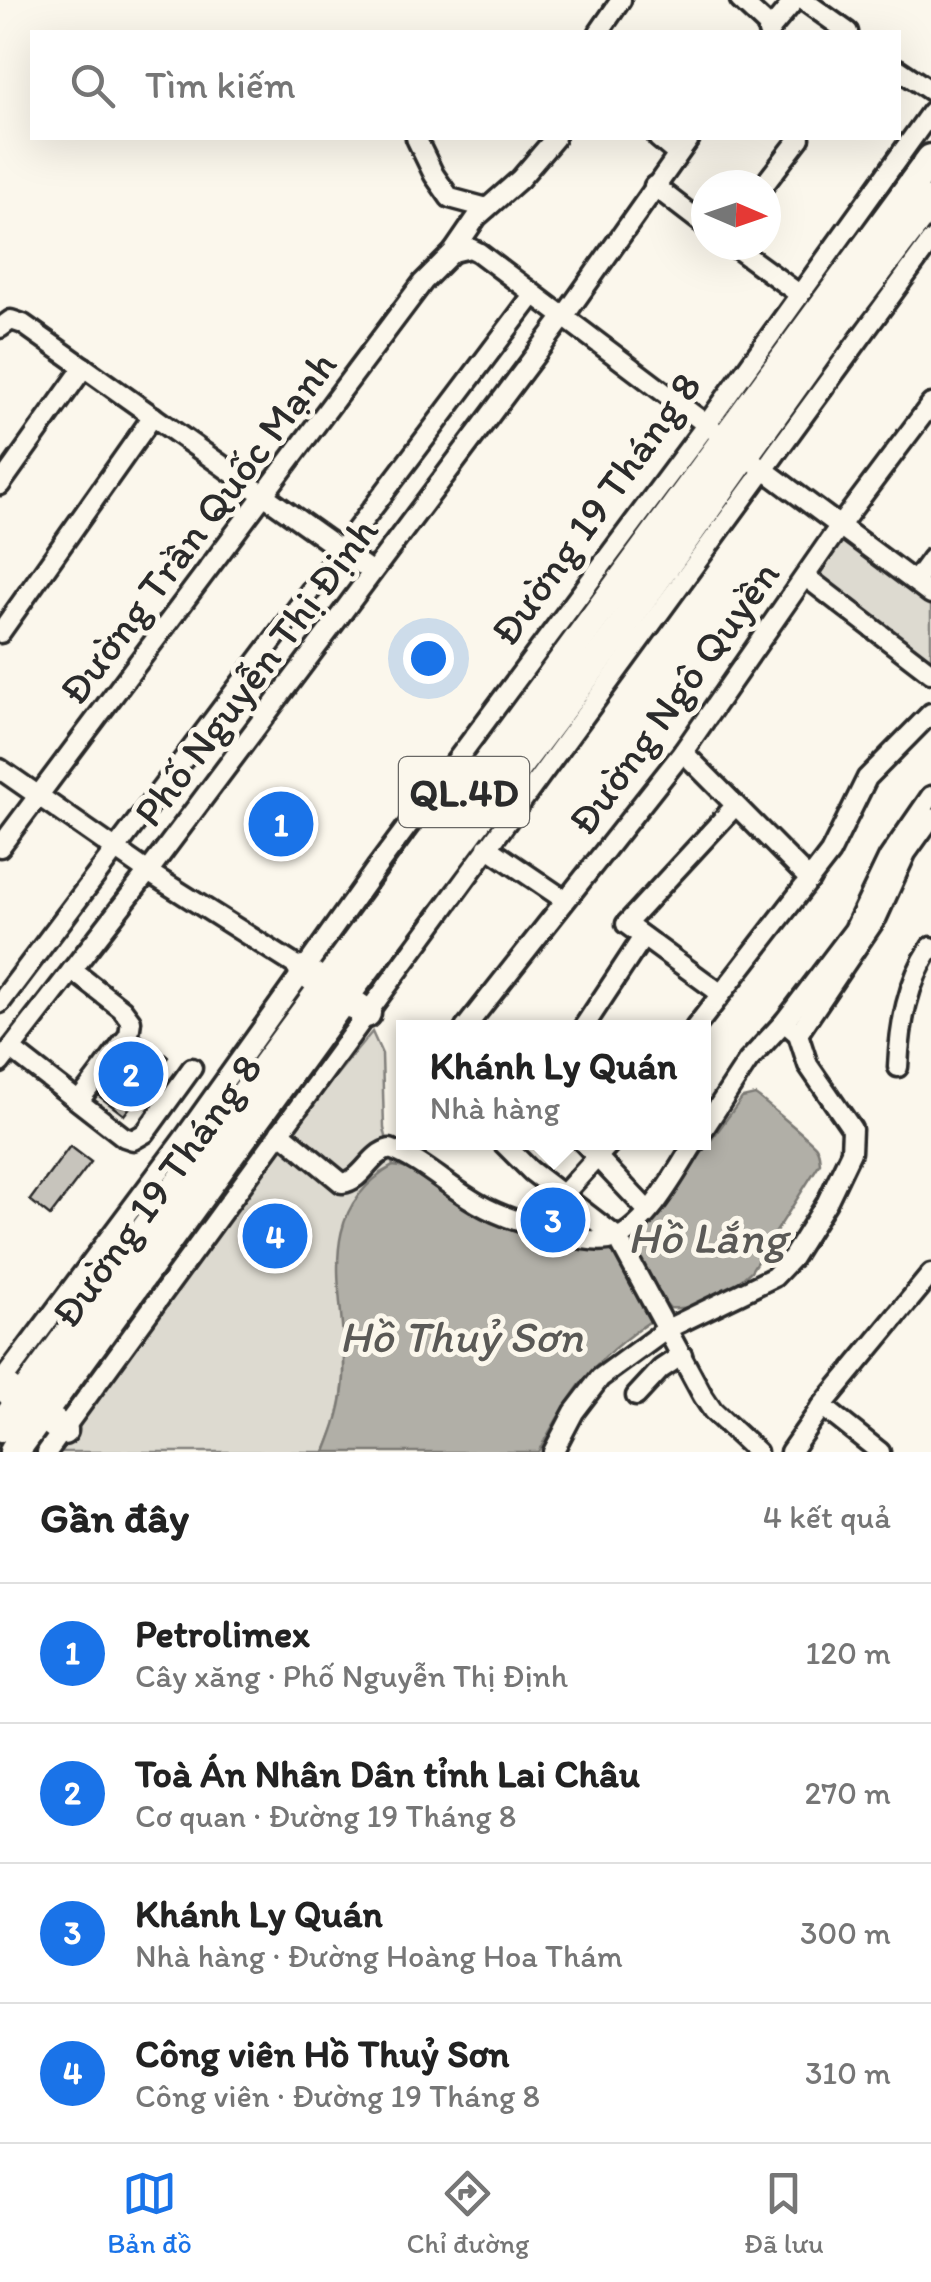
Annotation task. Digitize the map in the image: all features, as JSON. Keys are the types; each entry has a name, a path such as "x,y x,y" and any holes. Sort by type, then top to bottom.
{"highway":[{"name":"Đường 19 Tháng 8","path":"14,1452 34,1416 334,991 736,447 931,159"},
{"name":"Đường 19 Tháng 8","path":"736,447 931,201"},
{"name":"Đường 19 Tháng 8","path":"0,1428 34,1416"}],"street":[{"path":"600,30 622,0"},
{"path":"740,0 769,30"},
{"path":"771,30 794,1 845,30"},
{"path":"901,71 931,91"},
{"name":"Đường 19 Tháng 8","path":"34,1416 280,1132 334,991 487,847 736,447 799,294 931,112"},
{"path":"421,140 434,174 450,198 487,208"},
{"name":"Đường Trần Quốc Mạnh","path":"0,847 423,282 453,252 470,225 553,140"},
{"path":"660,140 677,154"},
{"name":"Phố Nguyễn Thị Định","path":"4,1056 148,872 564,318 688,140"},
{"path":"775,170 798,140"},
{"path":"654,186 691,214"},
{"name":"Đường 19 Tháng 8","path":"736,447 931,241"},
{"path":"453,252 470,248 478,252 931,594"},
{"path":"753,260 799,294"},
{"name":"Phố Nguyễn Thị Định","path":"0,1004 532,294"},
{"path":"1,327 11,320 23,324 372,572"},
{"path":"0,484 84,367"},
{"name":"Đường Ngô Quyền","path":"471,1020 683,752 841,524 931,404"},
{"path":"0,633 153,416"},
{"path":"915,581 931,559"},
{"path":"806,577 931,673"},
{"path":"701,1020 830,853 868,778 931,713"},
{"path":"683,752 810,880"},
{"path":"0,769 148,872 334,991"},
{"path":"791,1028 854,930 889,857 931,796"},
{"path":"720,993 626,924 734,806"},
{"path":"711,1118 748,1062 791,1028 877,917 906,852 931,818"},
{"path":"487,847 564,900"},
{"path":"589,1020 643,937"},
{"path":"898,1068 901,1028 911,990 931,948"},
{"path":"72,970 122,1009 131,1021 129,1035 79,1101"},
{"path":"911,990 931,996"},
{"path":"553,1452 574,1412 600,1378 667,1328 754,1289 784,1268 811,1232 853,1141 849,1122 808,1065 791,1028"},
{"path":"4,1056 79,1101 124,1137 137,1139 192,1068"},
{"path":"280,1132 342,1183 355,1179 378,1154 390,1149 508,1218 574,1237 600,1240 617,1238 648,1211 690,1150"},
{"path":"511,1150 617,1238 712,1411 757,1452"},
{"path":"562,1196 604,1150"},
{"path":"606,1150 648,1211"},
{"path":"790,1452 822,1406 931,1274"},
{"path":"636,1396 660,1369 682,1354"},
{"path":"822,1406 880,1452"}],"shaded area":[{"path":"839,536 931,604 931,663 810,575"},
{"path":"372,1032 382,1054 384,1128 393,1166 380,1173 344,1331 340,1414 325,1452 61,1452 254,1175"}],"water":[{"name":"Hồ Lắng","path":"755,1095 786,1120 813,1143 820,1163 751,1271 714,1298 670,1308 655,1291 632,1244 637,1228 676,1188 704,1150 711,1150 711,1140 742,1098"},
{"name":"Hồ Thuỷ Sơn","path":"393,1166 418,1174 474,1210 511,1227 569,1241 611,1242 652,1320 585,1378 538,1452 325,1452 343,1387 338,1261 341,1234 350,1209 367,1186"}],"building":[{"path":"142,1036 168,1057 124,1115 99,1096"},
{"path":"70,1146 91,1162 50,1216 30,1200"}],"place":[{"name":"Petrolimex","path":"281,824"},
{"name":"Toà Án Nhân Dân tỉnh Lai Châu","path":"131,1074"},
{"name":"Khánh Ly Quán","path":"553,1220"},
{"name":"Công viên Hồ Thuỷ Sơn","path":"275,1236"}]}
